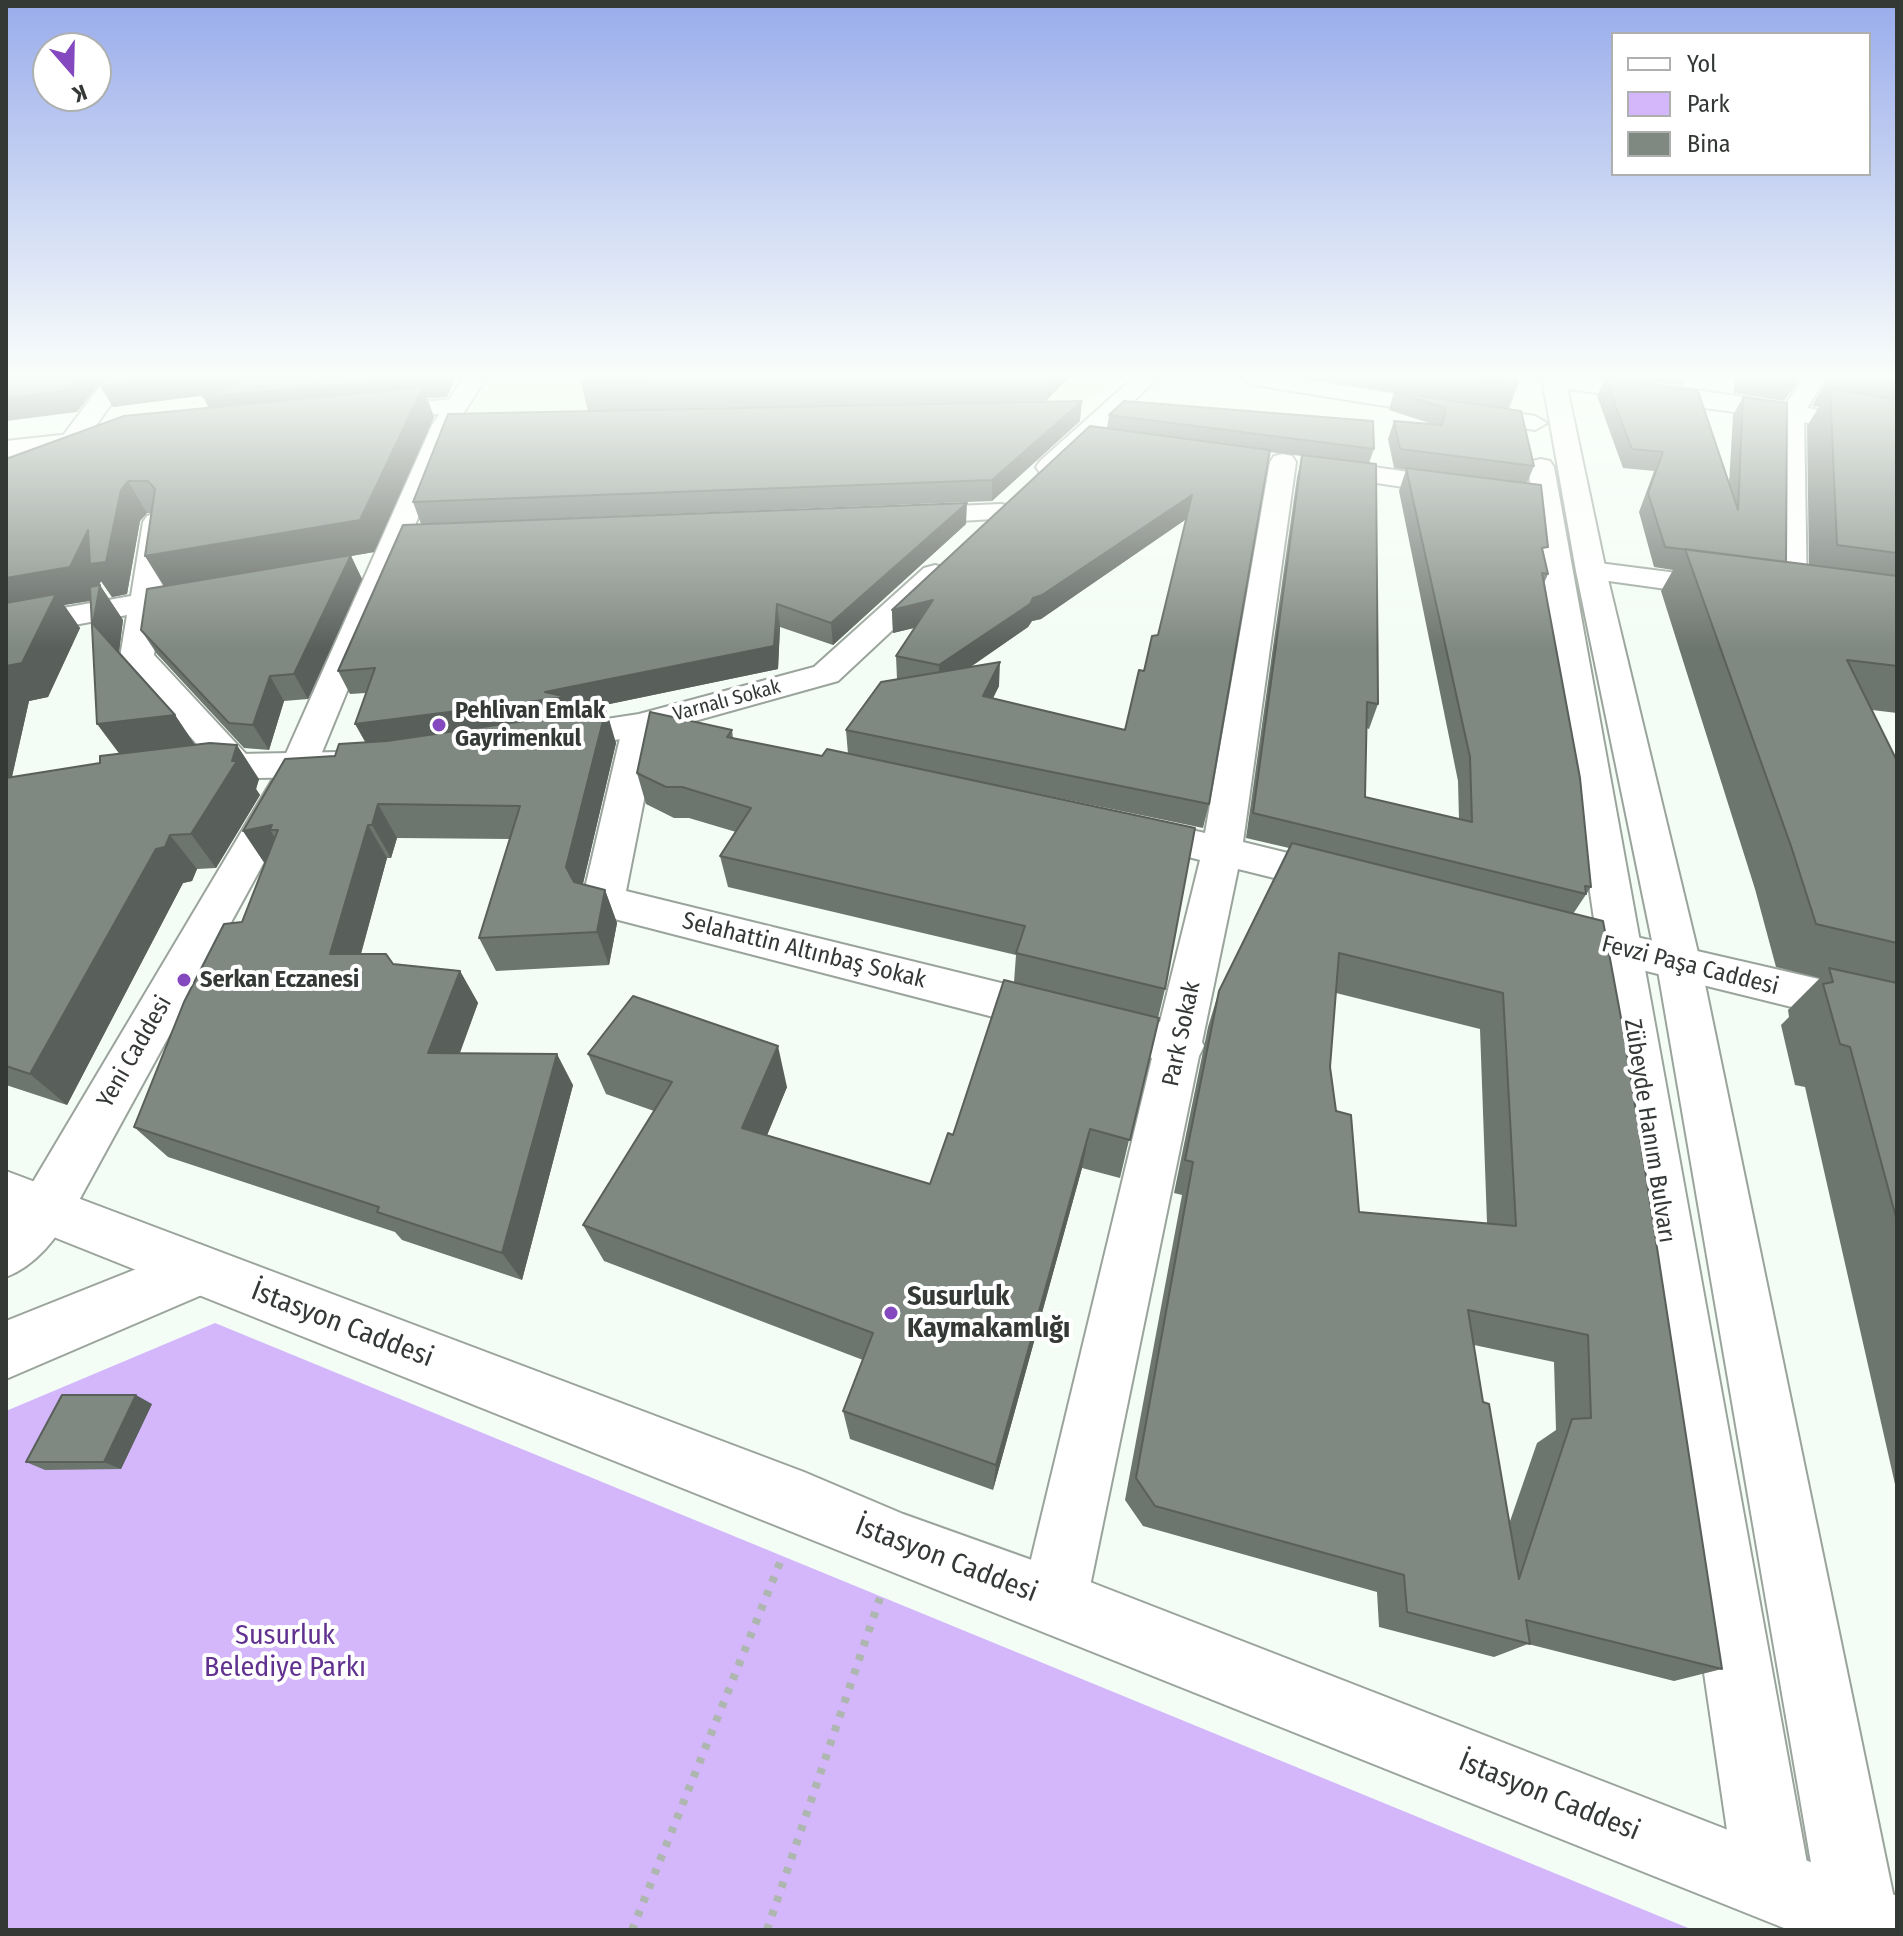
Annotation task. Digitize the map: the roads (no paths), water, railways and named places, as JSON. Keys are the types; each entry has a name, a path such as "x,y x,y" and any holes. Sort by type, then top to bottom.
{"street":[{"name":"Yeni Caddesi","path":"19,1218 298,767 393,550 433,468"},
{"name":"Varnalı Sokak","path":"530,741 641,725 826,674 1049,468"},
{"name":"Park Sokak","path":"1054,1601 1181,1046 1222,849 1267,468"},
{"name":"Park Sokak","path":"1326,468 1484,491"},
{"name":"Zübeyde Hanım Bulvarı","path":"1534,468 1531,497 1619,949 1773,1885"},
{"path":"1563,468 1591,571 1679,965 1872,1926"},
{"path":"1591,571 1806,599 1796,468"},
{"path":"874,517 1001,512"},
{"path":"157,522 142,602 137,657 233,762"},
{"path":"6,628 235,587"},
{"path":"641,725 718,741"},
{"name":"Selahattin Altınbaş Sokak","path":"641,725 603,901 1181,1046"},
{"path":"160,771 233,762 298,767 374,762"},
{"path":"1100,823 1222,849 1375,888"},
{"name":"Fevzi Paşa Caddesi","path":"1543,930 1897,1015"},
{"name":"İstasyon Caddesi","path":"19,1218 199,1270 804,1503 898,1544 1054,1601 1872,1926"},
{"path":"6,1350 199,1270"}],"place":[{"name":"Pehlivan Emlak Gayrimenkul","path":"439,725"},
{"name":"Serkan Eczanesi","path":"184,980"},
{"name":"Susurluk Kaymakamlığı","path":"891,1313"}],"park label":[{"name":"Susurluk Belediye Parkı","path":"285,1652"}]}
